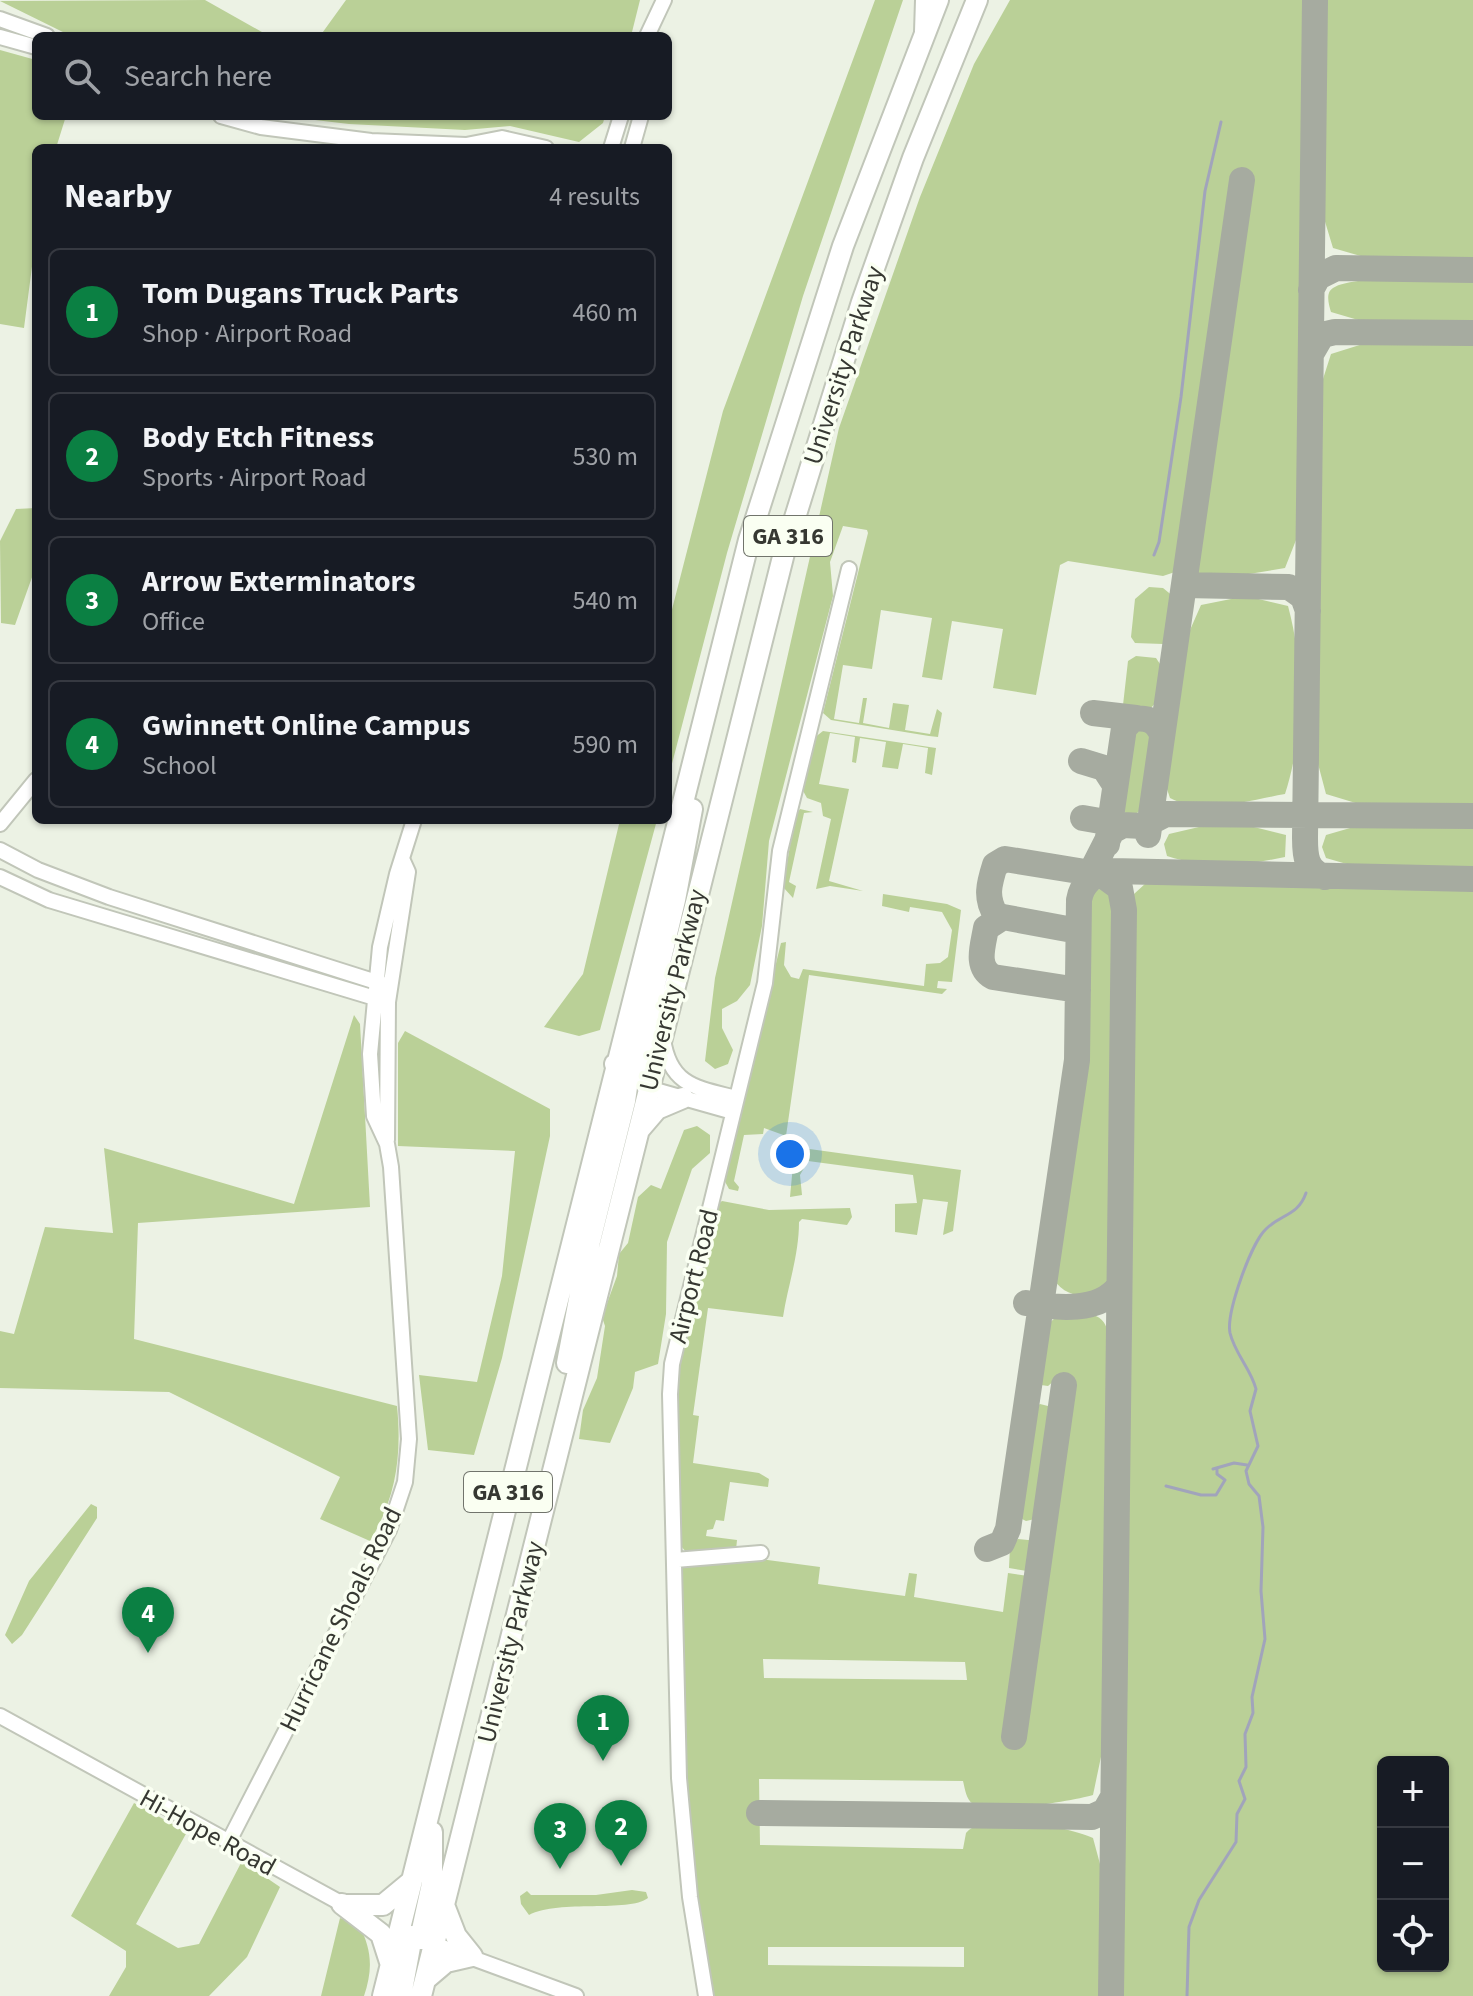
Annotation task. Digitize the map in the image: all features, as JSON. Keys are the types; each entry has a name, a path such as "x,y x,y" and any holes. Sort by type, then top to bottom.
{"highway":[{"name":"University Parkway","path":"423,1988 412,1881 705,706 749,540 808,346 938,0"},
{"name":"University Parkway","path":"383,1996 391,1966 444,1905 754,665 817,441 913,158 977,0"},
{"path":"648,1088 636,1063 678,888 702,748 705,706"},
{"path":"560,1440 566,1365 582,1279 625,1101 627,1087 615,1064"},
{"path":"636,1134 657,1109 683,1098"},
{"path":"401,1996 432,1884 431,1804"},
{"path":"342,1904 383,1905 412,1881"},
{"path":"342,1904 381,1934 391,1966"},
{"path":"423,1988 442,1964 472,1956 456,1936 444,1905"}],"street":[{"path":"658,28 664,0"},
{"path":"922,36 923,0"},
{"path":"0,19 36,32"},
{"path":"0,37 32,46"},
{"path":"236,120 261,127 355,139 427,144"},
{"path":"612,144 620,120"},
{"path":"633,144 640,120"},
{"path":"481,144 502,138 528,144"},
{"name":"Airport Road","path":"706,1996 683,1838 670,1408 672,1364 769,959 784,830 849,569"},
{"path":"0,824 32,785"},
{"name":"Hurricane Shoals Road","path":"228,1843 389,1530 405,1482 409,1439 387,1144 390,1111 380,947 397,874 413,824"},
{"path":"0,850 38,870 109,897 349,974 382,992"},
{"name":"Hurricane Shoals Road","path":"387,1144 374,1116 370,1054 374,1020 408,872 403,861"},
{"path":"0,877 49,900 349,990 382,992"},
{"path":"349,974 374,962 380,947"},
{"path":"349,990 364,1002 374,1020"},
{"path":"662,1031 667,1056 686,1083 735,1105"},
{"path":"648,1088 705,1104 735,1105"},
{"path":"705,1104 717,1115 727,1137"},
{"path":"675,1560 761,1553"},
{"name":"Hi-Hope Road","path":"0,1716 342,1904 417,1938"},
{"path":"417,1938 576,1996"}],"green space":[{"path":"205,0 262,32 63,32 0,1"},
{"path":"346,0 640,0 632,32 323,32"},
{"path":"875,0 903,0 803,296 727,553 672,764 672,609 723,411"},
{"path":"1010,0 1306,0 1298,535 1285,568 1249,574 1193,576 1250,184 1249,180 1235,177 1175,572 1163,576 1068,561 1060,565 1036,695 993,688 1003,629 952,621 942,680 922,677 932,618 881,610 872,669 843,665 834,719 859,723 863,698 867,698 863,723 889,728 893,703 909,705 905,730 930,734 937,709 942,713 938,737 929,736 831,720 823,713 868,533 867,530 843,526 830,562 833,596 769,841 762,926 750,985 737,1001 722,1009 722,1028 733,1050 728,1064 715,1069 705,1061 715,978 839,428 920,197 974,64"},
{"path":"1325,0 1473,0 1473,261 1364,257 1333,248 1323,215"},
{"path":"0,50 32,59 32,120 65,120 57,144 32,144 32,267 24,328 0,324"},
{"path":"315,120 604,120 579,142 510,126 465,130"},
{"path":"1473,279 1473,325 1365,322 1331,312 1329,303 1329,293 1333,288 1359,281"},
{"path":"1473,342 1473,808 1359,804 1326,794 1317,760 1318,439 1323,379 1331,354 1366,343"},
{"path":"32,508 32,577 15,625 1,623 0,541 16,509"},
{"path":"1149,587 1163,588 1174,597 1168,638 1163,644 1135,643 1131,637 1135,599"},
{"path":"1246,596 1288,606 1293,629 1299,676 1299,724 1285,794 1227,805 1183,803 1170,798 1164,780 1183,646 1201,605"},
{"path":"1136,656 1156,658 1162,667 1158,700 1150,709 1123,705 1128,661"},
{"path":"1139,725 1149,728 1153,738 1143,808 1131,818 1121,809 1132,731"},
{"path":"823,731 936,748 932,775 925,773 928,748 903,744 898,769 882,767 886,742 860,738 856,763 852,762 855,737 830,733 819,784 849,789 829,881 863,891 830,886 816,889 831,819 823,816 821,803 807,798 802,789 814,738"},
{"path":"800,809 813,812 804,813 789,882 796,886 793,898 783,887 795,816"},
{"path":"1216,823 1242,824 1286,835 1285,857 1225,865 1167,856 1164,844 1169,834"},
{"path":"619,824 656,824 600,1030 579,1036 544,1027 583,974"},
{"path":"1473,825 1473,871 1357,867 1326,858 1322,847 1326,835 1357,826"},
{"path":"1146,883 1473,888 1473,1996 1117,1996 1131,911 1134,894"},
{"path":"1099,889 1108,890 1115,903 1110,1271 1101,1290 1084,1296 1064,1290 1051,1274 1085,1046 1087,903 1090,894"},
{"path":"883,894 947,904 961,910 952,982 938,981 937,988 947,989 942,994 809,975 786,1136 764,1128 763,1134 744,1135 734,1181 739,1187 738,1191 729,1189 723,1178 781,943 786,942 784,965 791,977 799,979 803,969 924,986 926,964 940,963 948,957 952,930 942,912 910,907 909,912 882,906"},
{"path":"354,1015 360,1024 370,1207 138,1223 134,1339 397,1406 399,1442 395,1476 386,1509 370,1541 320,1519 340,1477 169,1392 0,1388 0,1331 14,1334 45,1227 113,1233 104,1148 294,1204"},
{"path":"405,1031 550,1109 550,1136 502,1358 474,1455 428,1450 419,1375 477,1382 502,1276 515,1151 398,1146 398,1043"},
{"path":"697,1126 710,1135 710,1153 692,1169 667,1242 666,1314 658,1364 635,1372 633,1388 610,1443 579,1439 583,1410 597,1378 605,1326 602,1317 617,1276 619,1254 628,1243 638,1197 651,1185 661,1189 684,1130"},
{"path":"788,1146 961,1170 953,1231 943,1235 948,1202 923,1199 917,1235 895,1232 895,1204 917,1203 913,1175 808,1161 800,1175 802,1195 790,1197 793,1165 781,1162 780,1156"},
{"path":"722,1201 769,1210 850,1208 852,1217 847,1225 802,1219 799,1222 783,1317 708,1308 693,1415 699,1416 693,1463 759,1473 769,1479 768,1487 730,1482 724,1521 716,1520 713,1529 707,1530 706,1536 737,1540 736,1550 687,1553 680,1545 678,1372 718,1204"},
{"path":"1077,1313 1099,1318 1107,1328 1110,1348 1106,1702 1102,1752 1093,1795 996,1808 973,1804 967,1797 963,1781 759,1779 760,1845 963,1849 966,1833 976,1826 1008,1822 1065,1829 1093,1838 1100,1864 1103,1996 712,1996 686,1819 681,1570 685,1566 760,1559 820,1567 818,1584 905,1596 909,1573 917,1574 914,1597 1003,1612 1008,1573 1028,1576 1006,1733 1021,1742 1047,1556 1032,1553 1027,1571 1009,1568 1010,1547 1018,1539 1048,1542 1071,1386 1056,1384 1055,1380 1048,1386 1041,1385 1035,1366 1038,1343 1057,1317","holes":["763,1659 965,1662 967,1680 764,1678","768,1947 964,1947 964,1967 768,1965"]},
{"path":"1040,1404 1048,1406 1050,1414 1035,1519 1026,1521 1018,1517 1017,1509 1029,1419 1031,1411"},
{"path":"91,1504 97,1507 97,1518 22,1635 12,1644 5,1635 29,1581"},
{"path":"134,1803 187,1832 136,1924 178,1948 199,1944 242,1861 280,1887 247,1957 209,1996 109,1996 126,1967 126,1951 71,1916"},
{"path":"632,1890 646,1892 648,1898 625,1905 558,1908 529,1915 521,1904 520,1896 527,1891 531,1895 596,1895"},
{"path":"340,1918 359,1925 367,1943 370,1968 364,1996 321,1996"}],"waterway":[{"path":"1154,555 1159,542 1181,397 1205,191 1221,122"},
{"path":"1187,1996 1189,1927 1199,1900 1236,1842 1237,1814 1245,1799 1239,1781 1246,1767 1245,1734 1253,1713 1252,1697 1265,1639 1261,1591 1263,1527 1259,1496 1249,1484 1246,1471 1258,1446 1250,1411 1256,1389 1232,1341 1230,1323 1253,1248 1266,1229 1298,1206 1306,1193"},
{"path":"1213,1469 1234,1463 1247,1465"},
{"path":"1166,1486 1201,1495 1216,1495 1225,1480 1217,1474 1217,1468"}],"taxiway":[{"path":"1315,0 1305,851 1310,867 1325,877"},
{"path":"1148,835 1242,180"},
{"path":"1311,290 1318,277 1336,268 1473,270"},
{"path":"1311,354 1322,335 1335,332 1473,333"},
{"path":"1184,585 1289,587 1303,597 1308,611"},
{"path":"1093,713 1136,718"},
{"path":"1107,844 1124,728 1133,719 1143,719 1155,723 1162,735"},
{"path":"1081,761 1104,768 1115,785"},
{"path":"1084,886 1112,831 1123,825 1143,826 1166,814 1473,816"},
{"path":"1083,818 1123,825"},
{"path":"1003,917 996,915 989,891 995,865 1005,859 1085,872 1107,871"},
{"path":"987,1549 1002,1543 1008,1529 1077,1060 1079,900 1086,884 1099,874 1111,871 1473,879"},
{"path":"1098,872 1120,888 1124,910 1111,1996"},
{"path":"1078,931 1003,917 986,928 982,962 987,973 993,977 1078,990"},
{"path":"1026,1303 1064,1307 1089,1305 1111,1295 1119,1286"},
{"path":"1014,1737 1064,1385"},
{"path":"759,1813 1092,1817 1105,1811 1113,1797"}],"place":[{"name":"Gwinnett Online Campus","path":"148,1653"},
{"name":"Tom Dugans Truck Parts","path":"603,1761"},
{"name":"Body Etch Fitness","path":"621,1866"},
{"name":"Arrow Exterminators","path":"560,1869"}]}
